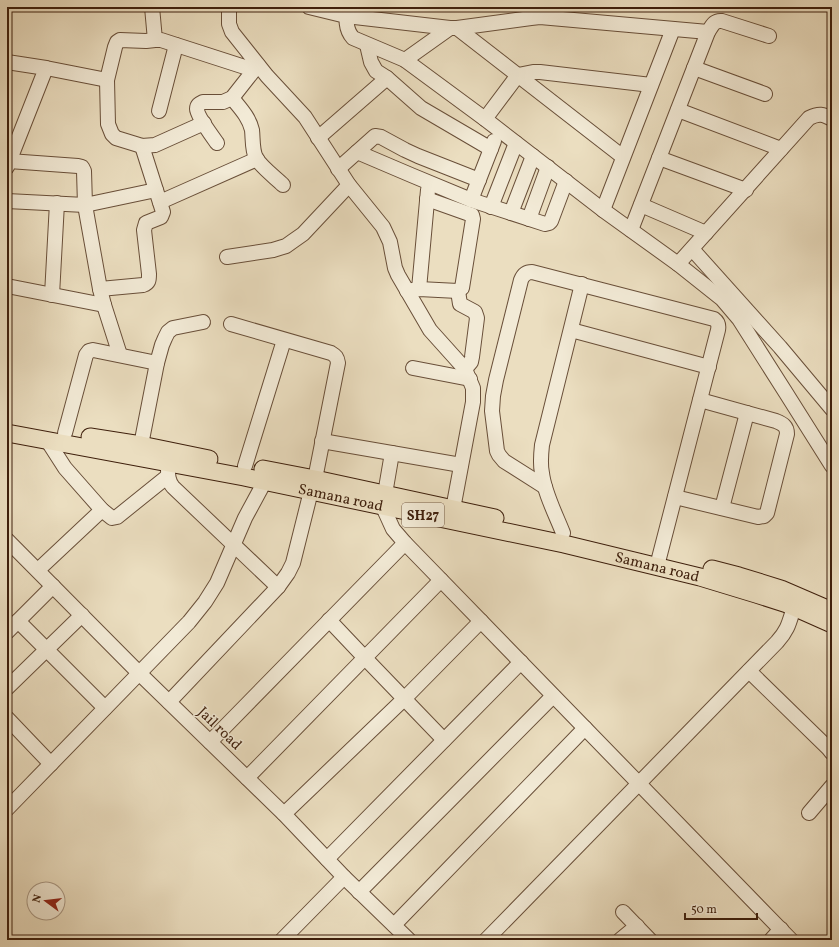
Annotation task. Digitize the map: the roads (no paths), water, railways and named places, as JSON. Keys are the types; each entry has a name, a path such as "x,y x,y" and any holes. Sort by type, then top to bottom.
{"main road":[{"name":"Samana road","path":"7,422 141,445 245,466 313,485 384,500 564,544 659,560 739,576 781,589 832,611"},
{"name":"Samana road","path":"7,433 47,440 168,470 313,485"},
{"name":"Samana road","path":"384,500 453,509 564,533 659,560 700,577 794,607 832,624"}],"street":[{"path":"152,7 155,40"},
{"path":"229,7 229,24 232,32 256,68 305,117 349,185 383,227 390,242 395,268 413,290 430,330 468,374 473,388 473,402 453,509"},
{"path":"309,7 454,28 531,12 540,17 708,32"},
{"path":"347,12 347,28 349,34 353,38 405,60 485,119 603,210 678,264 722,299 738,319 832,466"},
{"path":"631,230 712,25 718,20 769,36"},
{"path":"405,60 454,28"},
{"path":"454,28 623,156"},
{"path":"603,210 673,28"},
{"path":"204,124 155,145 142,146 116,138 112,134 108,124 107,80 117,42 120,40 161,40 256,68"},
{"path":"159,111 176,44"},
{"path":"367,45 373,67 376,71 387,78 421,108 491,149"},
{"path":"7,62 107,80"},
{"path":"46,68 8,164 78,166 80,162 84,171 84,204 100,289 120,355"},
{"path":"217,143 197,112 197,108 200,103 203,102 223,102 232,98 256,68"},
{"path":"694,68 765,94"},
{"path":"485,119 518,75 540,72 651,85"},
{"path":"318,138 387,78"},
{"path":"232,98 250,123 257,159 283,185"},
{"path":"678,110 781,149"},
{"path":"678,264 809,118 820,114 832,119"},
{"path":"471,200 499,130"},
{"path":"338,168 375,136 381,137 418,156 479,180"},
{"path":"491,207 516,143"},
{"path":"100,289 143,285 147,284 149,280 144,230 146,223 159,219 163,212 142,146"},
{"path":"357,152 471,200 545,224 551,221 566,181"},
{"path":"511,213 533,156"},
{"path":"659,158 746,190"},
{"path":"7,201 84,204 158,196 257,159"},
{"path":"529,219 548,167"},
{"path":"413,290 427,199 428,183"},
{"path":"227,257 274,250 293,242 303,234 349,185"},
{"path":"413,290 458,291 462,288 473,219 472,215 427,199"},
{"path":"52,295 57,203"},
{"path":"641,205 706,233"},
{"path":"692,249 780,347 832,409"},
{"path":"545,487 504,460 499,455 497,451 492,411 495,386 521,280 525,274 532,272 714,319 719,326 659,560"},
{"path":"564,533 545,487 540,457 582,284"},
{"path":"7,286 104,306"},
{"path":"458,291 460,304 475,312 477,318 472,358 468,374"},
{"path":"141,445 157,363 162,345 168,332 178,326 203,322"},
{"path":"169,702 278,587 293,563 313,485 338,362 336,356 331,353 231,324"},
{"path":"571,330 709,367"},
{"path":"245,466 284,340"},
{"path":"65,433 86,356 89,351 93,350 157,363"},
{"path":"414,368 468,374"},
{"path":"675,497 758,516 764,516 767,513 787,429 776,421 700,400"},
{"path":"722,508 747,413"},
{"path":"47,440 65,468 102,510 112,518 117,517 168,470"},
{"path":"322,441 461,465"},
{"path":"392,453 384,500 393,529 553,696 791,940"},
{"path":"168,470 170,483 173,487 278,587"},
{"path":"7,809 189,622 205,602 216,583 233,544 265,481"},
{"path":"38,570 102,510"},
{"path":"210,742 405,543"},
{"name":"Jail road","path":"8,544 38,570 139,673 284,814 344,877 409,940"},
{"path":"247,778 441,580"},
{"path":"7,631 53,586"},
{"path":"486,940 785,634 789,626 794,607"},
{"path":"7,688 82,615"},
{"path":"329,620 444,740"},
{"path":"18,621 104,708"},
{"path":"284,814 404,699 481,621"},
{"path":"327,859 521,662"},
{"path":"749,672 832,753"},
{"path":"360,892 553,696"},
{"path":"10,727 51,764"},
{"path":"394,925 585,728"},
{"path":"809,813 832,786"},
{"path":"282,940 344,877"},
{"path":"624,912 650,940"},
{"path":"620,940 637,926"},
{"path":"771,940 781,929"}]}
